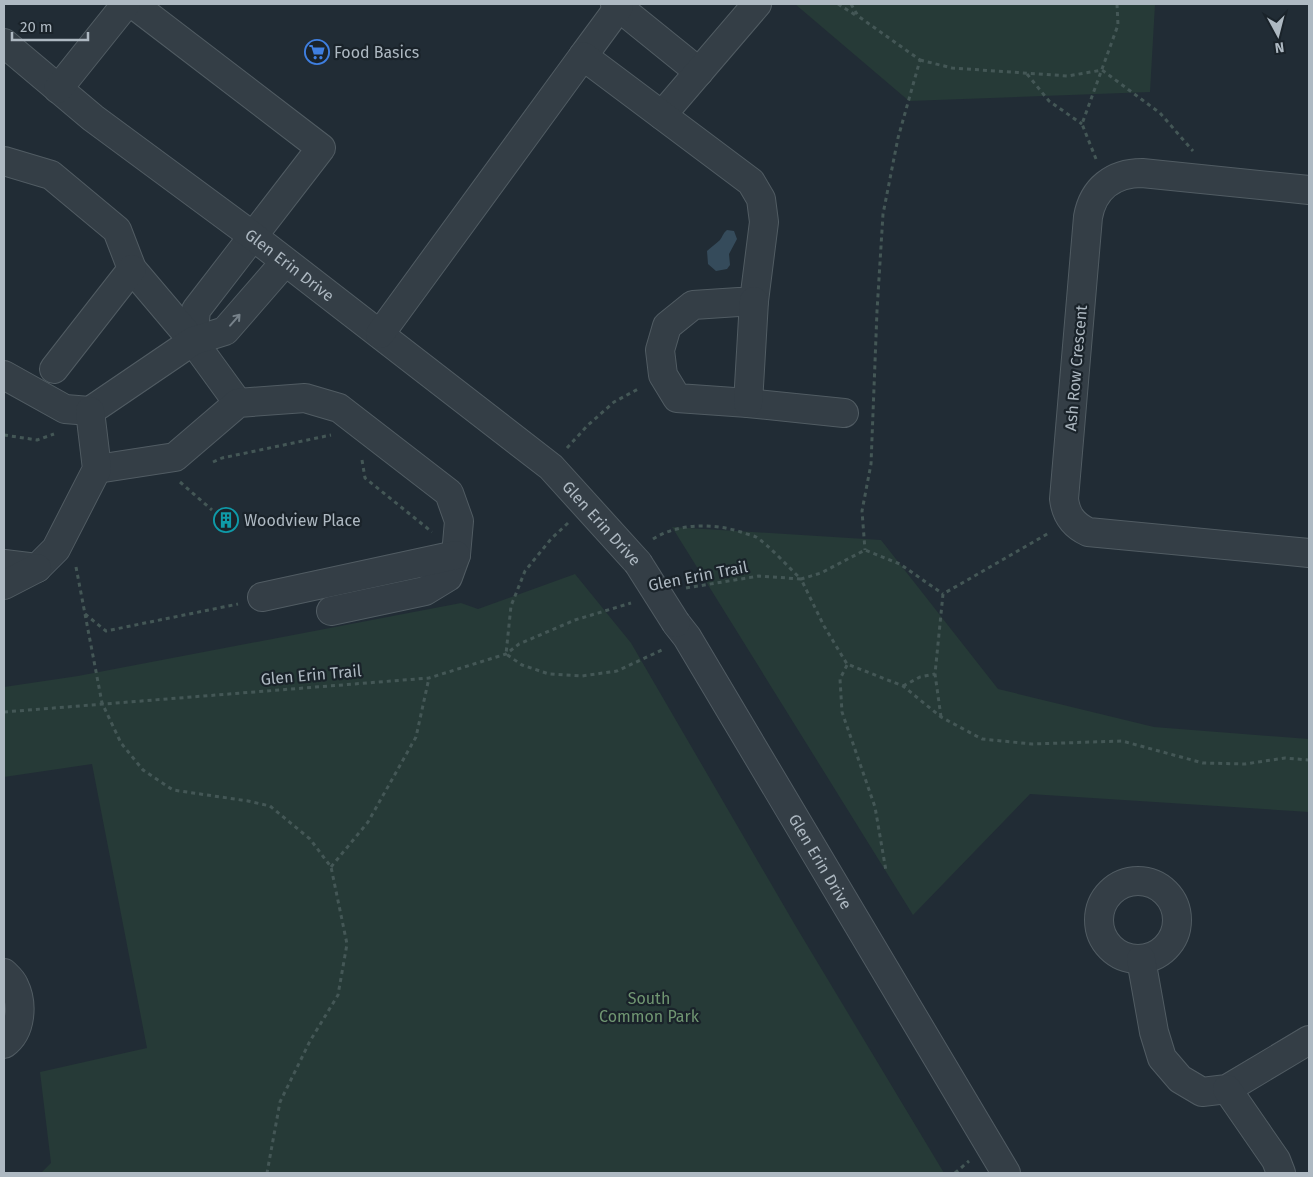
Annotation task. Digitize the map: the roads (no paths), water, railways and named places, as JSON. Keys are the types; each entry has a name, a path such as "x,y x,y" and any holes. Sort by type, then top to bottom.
{"street":[{"path":"58,89 126,4"},
{"path":"133,4 321,148 196,310 193,340"},
{"path":"662,115 757,4"},
{"path":"380,334 583,56 617,5 699,72"},
{"name":"Glen Erin Drive","path":"4,43 93,118 254,237 551,467 634,558 682,630 1006,1173"},
{"path":"583,56 751,182 761,200 764,222 754,300 748,403"},
{"path":"4,161 51,175 117,230 132,269 193,340 238,403"},
{"name":"Ash Row Crescent","path":"1309,190 1134,173 1119,176 1106,184 1096,196 1088,218 1064,499 1071,519 1078,526 1093,533 1309,553"},
{"path":"4,375 65,409 90,411 193,340 226,331 285,262"},
{"path":"54,369 132,269"},
{"path":"754,300 692,305 667,326 660,350 663,375 677,398 844,413"},
{"path":"97,469 176,457 238,403 305,398 339,408 449,493 459,520 456,555 448,577 425,590 331,611"},
{"path":"4,585 37,568 56,549 97,469 90,411"},
{"path":"262,596 456,555"},
{"path":"4,564 37,568"},
{"path":"1141,959 1154,1032 1162,1058 1180,1078 1202,1092 1227,1089 1309,1040"},
{"path":"4,973 14,984 20,1003 18,1024 4,1044"},
{"path":"1227,1089 1276,1160 1281,1173"}],"water":[{"path":"727,230 734,231 737,239 729,254 730,265 727,269 716,271 708,264 707,251 720,240"}],"place":[{"name":"Food Basics","path":"317,52"},
{"name":"Woodview Place","path":"226,520"}],"park label":[{"name":"South Common Park","path":"649,1007"}]}
